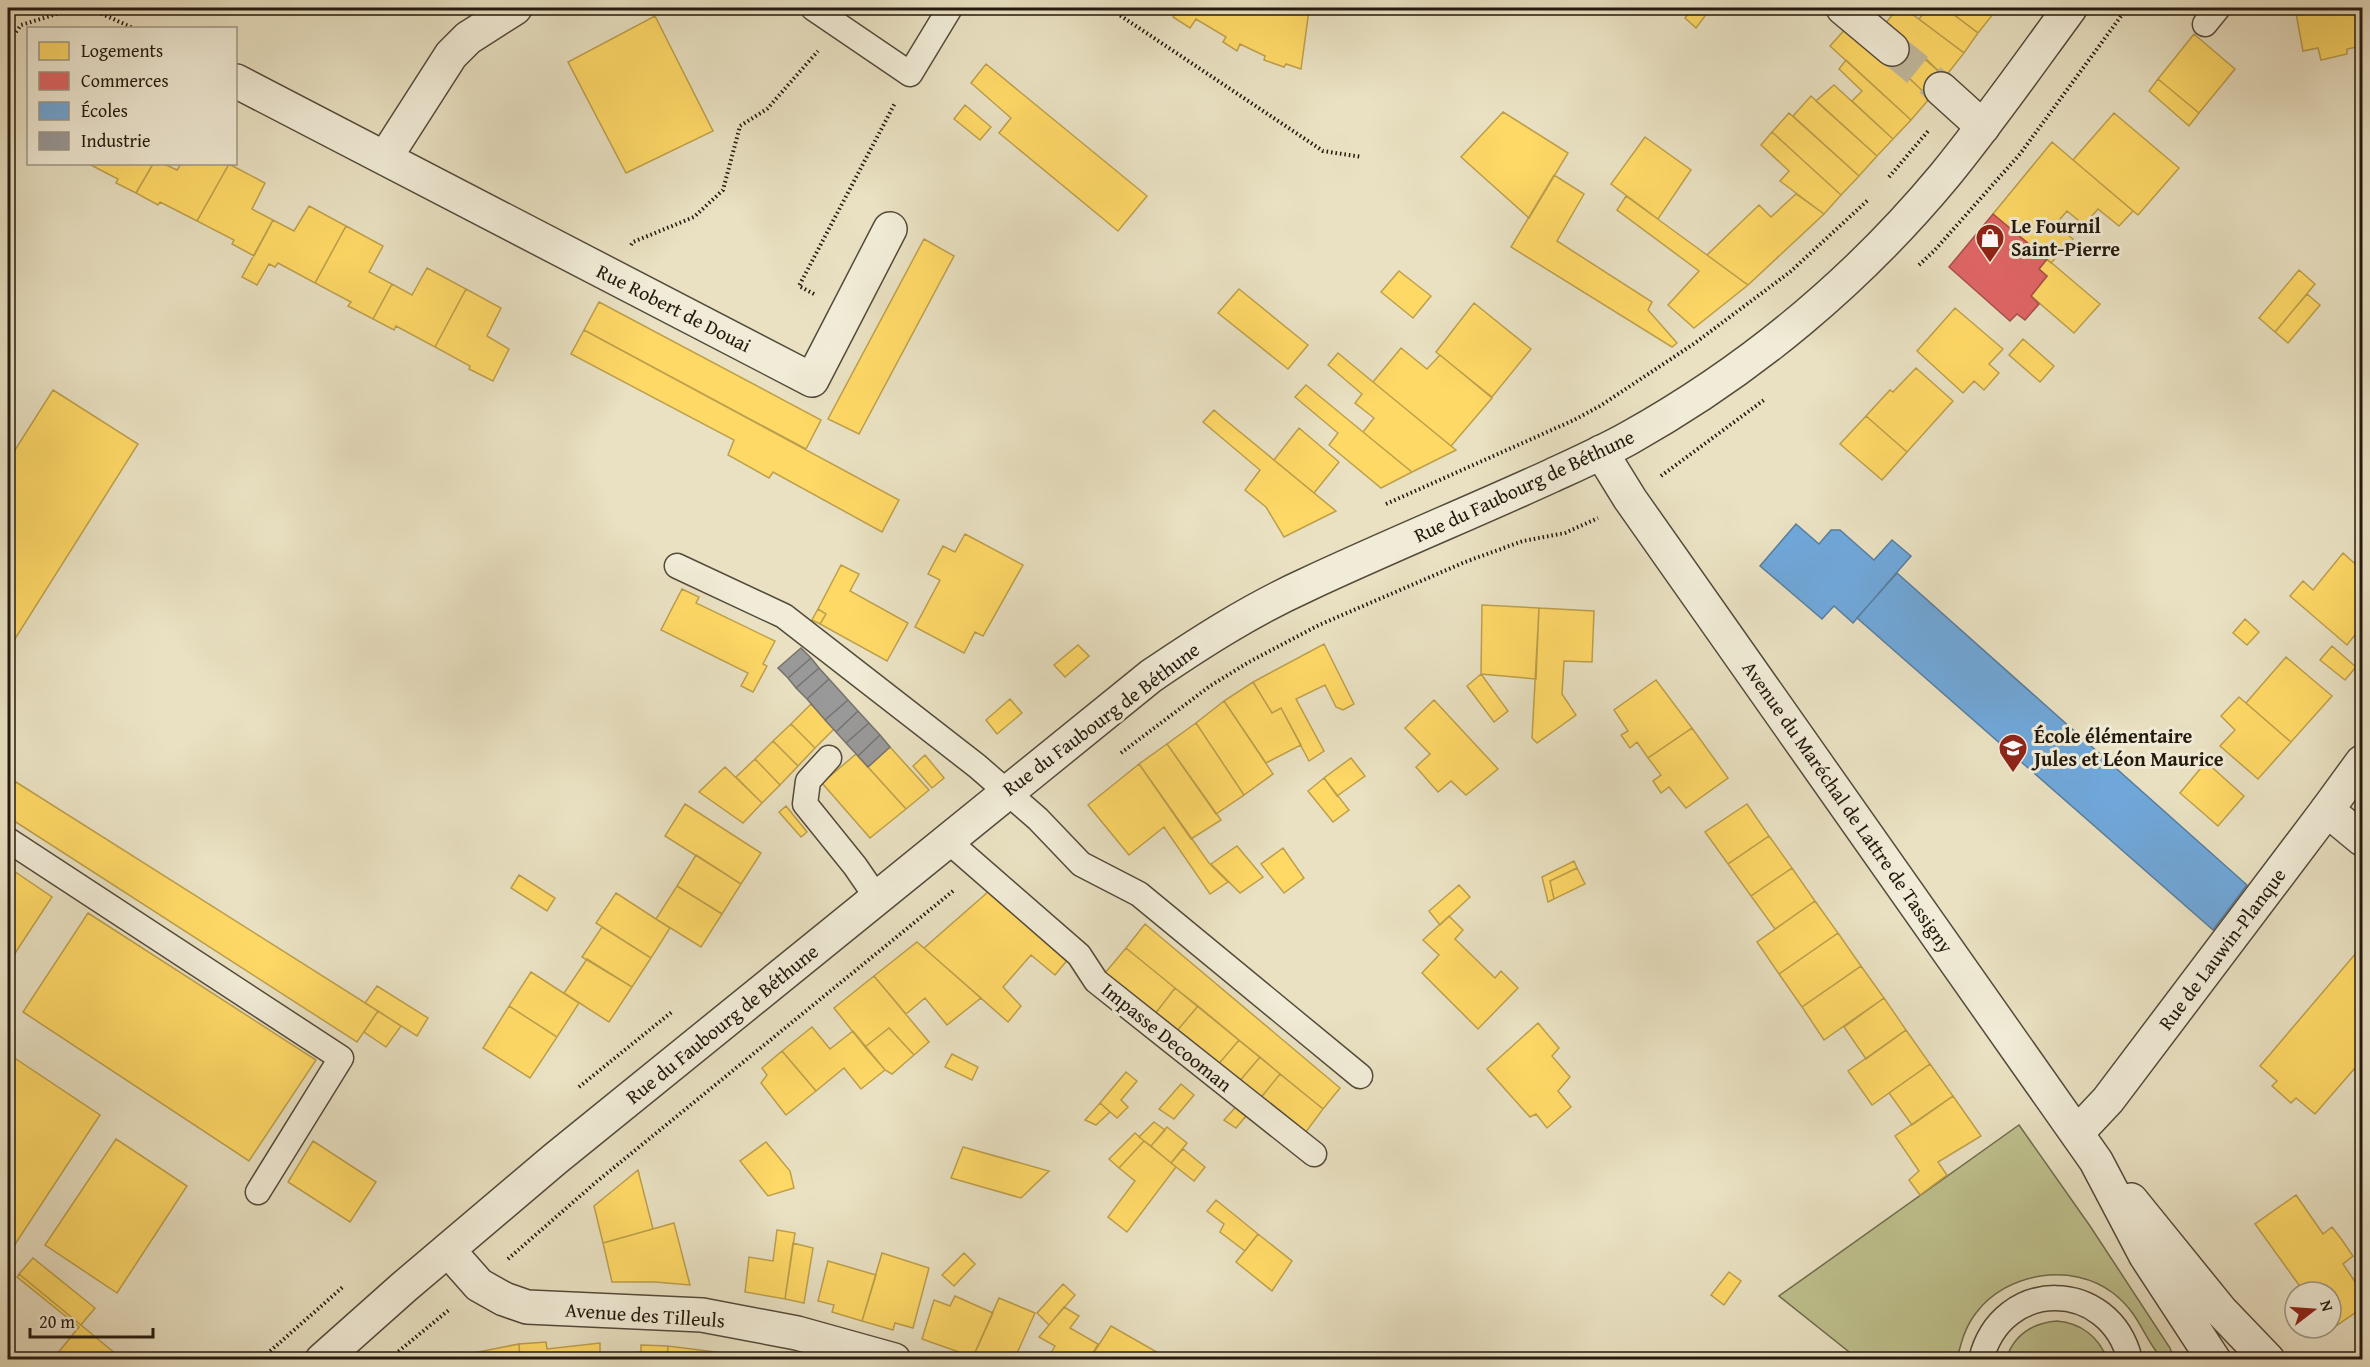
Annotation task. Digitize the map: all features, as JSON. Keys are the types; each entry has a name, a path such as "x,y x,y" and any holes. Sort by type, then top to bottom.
{"street":[{"path":"385,158 451,55 468,38 515,8"},
{"path":"1843,8 1892,49"},
{"name":"Rue du Faubourg de Béthune","path":"322,1359 555,1159 1005,792 1151,676 1255,610 1306,584 1600,453 1674,412 1719,383 1810,313 1890,235 1942,178 2070,8"},
{"name":"Rue Robert de Douai","path":"237,82 812,380 890,229"},
{"path":"1941,89 1983,126"},
{"name":"Avenue du Maréchal de Lattre de Tassigny","path":"1600,453 1630,499 2096,1161 2146,1256 2214,1359"},
{"name":"Rue de Lauwin-Planque","path":"2077,1133 2108,1100 2362,762"},
{"path":"2326,810 2362,839"},
{"name":"Avenue du Maréchal de Lattre de Tassigny","path":"2096,1161 2148,1219 2221,1311 2268,1359"},
{"name":"Avenue des Tilleuls","path":"448,1250 479,1285 504,1299 528,1307 702,1315 797,1333 894,1359"}],"lane":[{"path":"813,8 910,74 950,8"},
{"path":"677,566 784,616 977,766 1038,819 1081,864 1139,894 1360,1076"},
{"path":"829,758 808,781 805,804 855,866 877,898"},
{"path":"8,840 341,1058 258,1192"},
{"name":"Impasse Decooman","path":"947,840 1079,955 1096,981 1314,1154"},
{"path":"1982,1359 1989,1338 2004,1318 2024,1304 2048,1298 2072,1300 2095,1309 2114,1325 2132,1355"}],"path":[{"path":"8,43 21,25 76,8"},
{"path":"89,8 131,27"},
{"path":"1109,8 1323,151 1362,157"},
{"path":"1917,266 1934,251 2020,154 2127,8"},
{"path":"611,276 633,242 694,217 723,190 740,126 767,109 840,26"},
{"path":"848,311 799,286 910,74"},
{"path":"1121,753 1210,686 1249,662 1319,625 1481,555 1523,541 1565,533 1583,526 1630,499 1766,398"},
{"path":"388,1359 479,1285 595,1183 979,869"}],"green space":[{"path":"2019,1125 2090,1226 2170,1348 2174,1359 2162,1359 2136,1317 2113,1293 2097,1283 2079,1277 2041,1276 2022,1280 2005,1288 1989,1299 1972,1318 1957,1359 1858,1359 1779,1296"},
{"path":"2066,1322 2088,1332 2104,1351 2107,1359 2006,1359 2014,1343 2025,1332 2040,1324"}],"building: Logements":[{"path":"1179,8 1306,8 1309,10 1301,69 1286,64 1284,67 1264,60 1265,56 1240,44 1237,51 1223,42 1226,37 1196,19 1190,28 1173,17"},
{"path":"1694,8 1711,8 1696,28 1685,18"},
{"path":"1898,8 1904,8 1964,53 1945,77 1885,24"},
{"path":"1927,8 1945,8 1978,33 1964,53 1919,19"},
{"path":"1945,8 1986,8 1994,13 1978,33"},
{"path":"2295,8 2362,8 2362,46 2347,49 2347,54 2321,60 2318,48 2303,51"},
{"path":"655,16 713,131 626,173 568,62"},
{"path":"1848,26 1872,43 1930,98 1911,120 1830,46"},
{"path":"2194,34 2235,69 2199,113 2158,79"},
{"path":"1905,39 1945,77 1930,98 1889,59"},
{"path":"1846,60 1911,120 1893,139 1852,101 1862,91 1839,69"},
{"path":"986,64 1147,196 1118,231 999,133 1011,118 971,83"},
{"path":"2158,79 2199,113 2189,126 2149,91"},
{"path":"1834,85 1893,139 1877,156 1816,101"},
{"path":"1811,96 1877,156 1859,176 1793,116"},
{"path":"965,105 991,127 980,140 954,119"},
{"path":"1503,112 1568,153 1529,218 1461,157"},
{"path":"1789,113 1859,176 1841,195 1772,132"},
{"path":"2114,113 2179,168 2138,215 2073,160"},
{"path":"1772,132 1841,195 1824,214 1780,181 1789,171 1761,145"},
{"path":"1645,137 1691,170 1658,219 1611,184"},
{"path":"2052,142 2133,211 2119,226 2098,209 2084,225 2067,211 2055,225 2073,239 2051,263 1993,214"},
{"path":"91,165 152,165 136,193 116,183 118,179"},
{"path":"152,165 166,165 177,170 180,165 228,165 197,221 160,202 158,205 136,193"},
{"path":"228,165 265,183 252,209 273,220 254,256 232,244 234,240 197,221"},
{"path":"1554,175 1584,194 1557,241 1652,302 1648,310 1677,343 1672,347 1511,247"},
{"path":"1796,194 1824,214 1748,285 1707,255 1759,205 1771,217"},
{"path":"1626,196 1748,285 1694,328 1668,305 1699,271 1617,210"},
{"path":"309,206 346,226 315,283 278,263 275,267 269,264 257,285 242,277 273,220 294,231"},
{"path":"346,226 383,246 369,272 392,284 373,319 348,306 351,302 315,283"},
{"path":"924,239 954,256 859,434 828,419"},
{"path":"2047,259 2100,304 2074,333 2031,296 2047,276 2039,269"},
{"path":"427,268 466,289 435,347 396,326 394,330 373,319 392,284 412,295"},
{"path":"2299,270 2315,284 2275,332 2259,318"},
{"path":"1399,271 1431,296 1413,318 1381,292"},
{"path":"466,289 501,308 487,336 509,349 493,381 435,347"},
{"path":"1239,289 1308,345 1288,369 1218,313"},
{"path":"2307,294 2320,305 2288,343 2275,332"},
{"path":"599,302 821,420 806,449 584,330"},
{"path":"1474,303 1531,349 1492,397 1436,352"},
{"path":"1955,308 2003,349 1989,364 1999,373 1984,390 1974,381 1963,393 1917,351"},
{"path":"584,330 899,500 882,532 773,472 769,478 728,455 734,440 571,354"},
{"path":"2023,339 2054,366 2040,382 2009,355"},
{"path":"1401,348 1427,369 1440,355 1492,398 1451,446 1373,382"},
{"path":"1338,353 1456,450 1412,472 1363,432 1374,418 1355,403 1362,394 1328,365"},
{"path":"1916,368 1953,401 1907,452 1866,416 1890,390 1893,392"},
{"path":"1306,385 1412,472 1381,488 1329,445 1338,433 1295,397"},
{"path":"53,390 138,444 8,650 8,461"},
{"path":"1214,410 1336,511 1284,537 1266,507 1245,490 1260,470 1203,422"},
{"path":"1866,416 1907,452 1882,480 1840,444"},
{"path":"1299,428 1339,462 1314,493 1274,460"},
{"path":"965,534 1023,565 983,636 975,632 964,653 915,627 940,580 928,574 943,546 955,552"},
{"path":"2343,553 2362,570 2362,626 2347,645 2290,596 2303,581 2313,590"},
{"path":"841,565 859,574 850,591 908,623 887,661 820,624 826,614 818,609"},
{"path":"682,589 699,597 696,603 775,641 763,664 767,666 753,692 741,686 748,673 661,630"},
{"path":"1482,605 1539,608 1536,679 1481,674"},
{"path":"1539,608 1594,611 1592,662 1564,661 1562,694 1576,715 1537,743 1532,738"},
{"path":"818,609 826,614 820,624 812,620"},
{"path":"2245,619 2259,632 2247,645 2233,633"},
{"path":"1324,644 1354,704 1343,710 1336,707 1325,685 1296,699 1324,751 1309,761 1281,708 1272,713 1253,682"},
{"path":"1078,645 1089,656 1065,677 1054,665"},
{"path":"2332,646 2356,667 2345,680 2320,660"},
{"path":"2286,657 2332,696 2291,742 2246,703"},
{"path":"1481,674 1508,711 1494,722 1467,686"},
{"path":"1656,680 1692,728 1648,758 1637,742 1630,748 1621,735 1628,731 1614,710"},
{"path":"1253,682 1272,713 1281,708 1301,745 1266,763 1224,701"},
{"path":"2239,697 2291,742 2258,779 2220,746 2235,730 2221,716"},
{"path":"1010,699 1022,713 997,734 986,720"},
{"path":"1434,700 1498,769 1466,795 1451,781 1438,792 1416,767 1430,754 1405,728"},
{"path":"1224,701 1273,774 1244,795 1196,723"},
{"path":"811,704 834,729 815,748 791,724"},
{"path":"1196,723 1244,795 1216,814 1167,744"},
{"path":"791,724 815,748 798,766 773,741"},
{"path":"1692,728 1728,778 1686,808 1669,787 1661,793 1653,781 1661,775 1648,758"},
{"path":"773,741 798,766 780,785 755,759"},
{"path":"1167,744 1221,820 1191,839 1139,764"},
{"path":"890,747 929,790 906,809 868,767"},
{"path":"856,754 906,809 870,838 822,783"},
{"path":"925,755 944,778 932,788 913,766"},
{"path":"1351,758 1365,776 1337,796 1324,778"},
{"path":"755,759 780,785 762,803 736,777"},
{"path":"2206,762 2244,796 2218,826 2180,793"},
{"path":"1139,764 1209,863 1228,882 1210,894 1164,827 1129,855 1088,805"},
{"path":"725,767 762,803 743,823 699,792"},
{"path":"8,777 378,1011 357,1042 8,817"},
{"path":"1324,778 1349,810 1333,822 1308,791"},
{"path":"685,804 761,853 741,884 665,836"},
{"path":"1747,804 1769,836 1728,864 1705,832"},
{"path":"786,806 807,832 801,837 779,812"},
{"path":"1769,836 1792,868 1751,896 1728,864"},
{"path":"1237,846 1263,877 1240,893 1211,864"},
{"path":"1283,848 1304,878 1284,893 1261,864"},
{"path":"696,855 741,884 722,914 677,886"},
{"path":"1574,861 1577,868 1550,881 1554,899 1548,902 1542,877"},
{"path":"8,867 52,897 8,964"},
{"path":"1577,868 1585,884 1554,899 1550,881"},
{"path":"1792,868 1815,901 1775,929 1751,896"},
{"path":"519,875 555,898 547,911 511,888"},
{"path":"1459,885 1470,897 1440,925 1429,911"},
{"path":"677,886 722,914 701,947 656,919"},
{"path":"988,892 1069,958 1055,975 1031,955 1003,987 1021,1006 1008,1022 924,948"},
{"path":"616,893 670,928 651,958 596,923"},
{"path":"1815,901 1838,933 1779,974 1757,942"},
{"path":"88,913 316,1060 249,1161 23,1012"},
{"path":"1449,916 1463,930 1455,939 1495,978 1501,971 1518,988 1478,1029 1422,973 1439,955 1423,940"},
{"path":"1145,924 1340,1088 1323,1109 1126,948"},
{"path":"602,927 651,958 632,987 582,957"},
{"path":"1838,933 1861,966 1802,1007 1779,974"},
{"path":"917,942 981,998 947,1025 925,998 906,1014 874,976"},
{"path":"2362,946 2362,1060 2315,1114 2296,1098 2291,1103 2272,1086 2277,1081 2260,1066"},
{"path":"1126,948 1175,988 1155,1014 1105,973"},
{"path":"587,959 632,987 609,1022 564,993"},
{"path":"1861,966 1884,998 1824,1040 1802,1007"},
{"path":"531,972 579,1003 557,1037 509,1006"},
{"path":"874,976 929,1042 914,1055 889,1028 865,1047 834,1008"},
{"path":"377,986 428,1018 417,1036 365,1003"},
{"path":"1175,988 1198,1006 1176,1032 1155,1014"},
{"path":"1884,998 1906,1030 1866,1059 1844,1027"},
{"path":"509,1006 557,1037 530,1078 483,1048"},
{"path":"1198,1006 1239,1040 1217,1066 1176,1032"},
{"path":"378,1011 401,1026 386,1047 364,1032"},
{"path":"1538,1023 1559,1048 1552,1056 1570,1077 1558,1091 1571,1107 1547,1128 1536,1114 1530,1117 1487,1069"},
{"path":"812,1027 830,1049 853,1031 885,1070 861,1089 844,1068 816,1091 782,1051"},
{"path":"889,1028 914,1055 892,1074 885,1070 865,1047"},
{"path":"1906,1030 1930,1064 1872,1105 1848,1071"},
{"path":"1239,1040 1260,1057 1238,1083 1217,1066"},
{"path":"782,1051 816,1091 786,1115 761,1083 767,1075 762,1068"},
{"path":"952,1054 978,1067 972,1080 945,1067"},
{"path":"10,1055 100,1115 12,1249 8,1246 8,1059"},
{"path":"1260,1057 1280,1074 1259,1100 1238,1083"},
{"path":"1930,1064 1953,1096 1912,1125 1889,1093"},
{"path":"1126,1072 1137,1081 1121,1100 1128,1107 1117,1118 1100,1103"},
{"path":"1280,1074 1323,1109 1303,1136 1259,1100"},
{"path":"1181,1084 1194,1095 1174,1119 1159,1109"},
{"path":"1953,1096 1981,1136 1938,1162 1947,1175 1920,1195 1909,1180 1919,1171 1895,1136"},
{"path":"1241,1101 1251,1110 1236,1128 1224,1120"},
{"path":"1100,1103 1110,1112 1096,1125 1085,1120"},
{"path":"1154,1122 1165,1130 1151,1146 1139,1137"},
{"path":"1167,1127 1187,1143 1171,1163 1151,1146"},
{"path":"1135,1133 1144,1141 1119,1168 1109,1159"},
{"path":"116,1139 187,1186 117,1293 45,1245"},
{"path":"313,1141 376,1182 350,1222 288,1182"},
{"path":"1144,1141 1176,1167 1127,1232 1108,1217 1135,1181 1119,1168"},
{"path":"766,1142 790,1171 794,1188 768,1196 740,1161"},
{"path":"963,1147 1049,1171 1021,1198 951,1178"},
{"path":"1183,1149 1205,1167 1194,1181 1171,1163"},
{"path":"638,1170 653,1229 603,1243 594,1206"},
{"path":"2296,1195 2323,1234 2332,1227 2353,1256 2343,1264 2362,1292 2362,1308 2343,1321 2343,1280 2295,1280 2255,1224"},
{"path":"1216,1200 1258,1234 1245,1251 1220,1232 1224,1224 1207,1211"},
{"path":"674,1223 690,1285 612,1282 603,1243"},
{"path":"777,1230 795,1233 785,1299 745,1292 749,1257 773,1261"},
{"path":"1258,1234 1292,1261 1272,1291 1236,1262"},
{"path":"793,1243 813,1248 804,1303 785,1299"},
{"path":"882,1253 929,1268 913,1328 895,1323 893,1330 862,1321"},
{"path":"964,1253 975,1264 954,1286 942,1275"},
{"path":"33,1258 95,1308 81,1325 19,1274"},
{"path":"828,1261 876,1275 862,1321 832,1312 834,1305 818,1301"},
{"path":"1729,1272 1741,1281 1724,1305 1711,1295"},
{"path":"19,1274 123,1360 64,1360 57,1354 79,1327 17,1277"},
{"path":"1063,1284 1075,1295 1049,1325 1037,1313"},
{"path":"955,1296 993,1313 973,1357 922,1339 934,1300 950,1306"},
{"path":"999,1298 1035,1313 1014,1360 978,1360 973,1357"},
{"path":"1064,1307 1079,1316 1070,1328 1098,1344 1089,1360 1047,1360 1055,1346 1039,1337"},
{"path":"1111,1326 1162,1355 1159,1360 1089,1360"},
{"path":"546,1342 547,1349 600,1343 600,1360 520,1360 519,1344"},
{"path":"519,1344 520,1360 448,1360 447,1358"},
{"path":"641,1345 668,1346 667,1360 629,1360 629,1353 641,1352"},
{"path":"668,1346 746,1356 746,1360 667,1360"},
{"path":"180,1354 187,1360 175,1360"}],"building: Commerces":[{"path":"1993,214 2047,259 2039,269 2047,276 2031,296 2039,304 2025,320 2017,314 2010,321 1949,267"}],"building: Écoles":[{"path":"1796,524 1819,544 1831,530 1840,530 1874,560 1892,540 1911,556 1853,623 1834,606 1822,619 1760,566"},
{"path":"1897,573 2247,885 2213,930 1857,618"}],"building: Industrie":[{"path":"801,648 811,658 788,678 778,668"},
{"path":"811,658 819,668 796,688 788,678"},
{"path":"819,668 829,679 807,699 796,688"},
{"path":"829,679 848,700 825,720 807,699"},
{"path":"848,700 858,711 836,732 825,720"},
{"path":"858,711 869,723 846,743 836,732"},
{"path":"869,723 880,735 858,756 846,743"},
{"path":"880,735 890,747 868,767 858,756"}],"tunnel":[{"path":"1892,49 1941,89"}],"place":[{"name":"Le Fournil Saint-Pierre","path":"1990,264"},
{"name":"École élémentaire Jules et Léon Maurice","path":"2013,774"}]}
